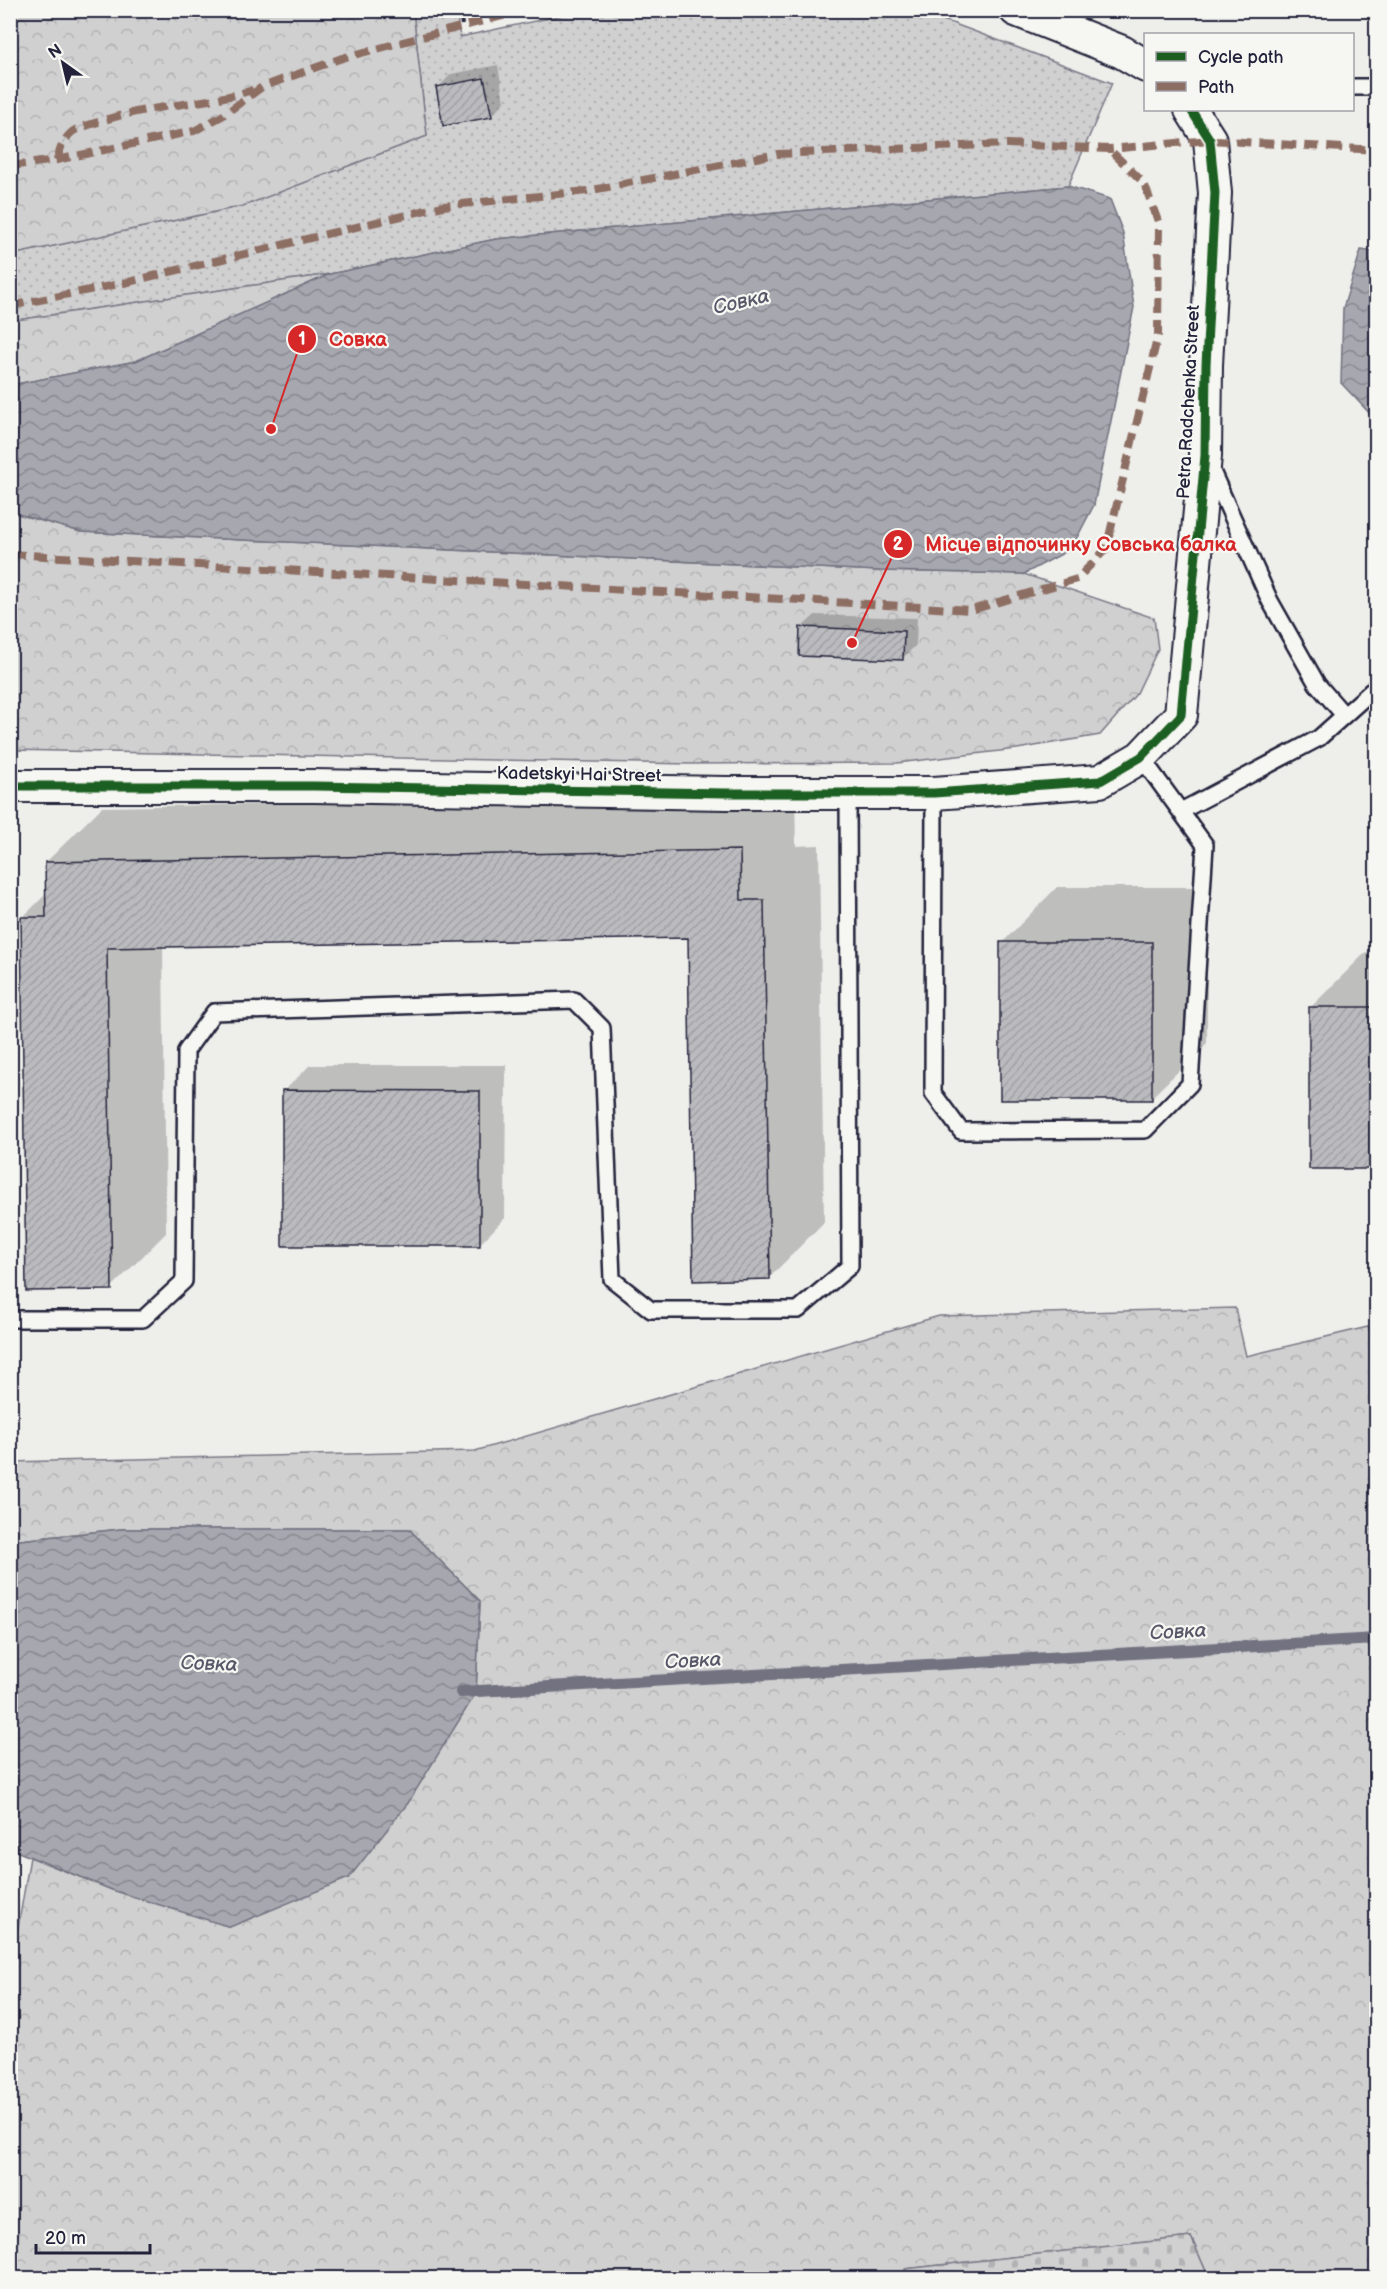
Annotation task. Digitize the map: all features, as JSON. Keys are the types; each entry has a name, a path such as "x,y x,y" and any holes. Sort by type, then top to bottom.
{"street":[{"path":"1016,10 1122,52 1144,65"},
{"name":"Petra Radchenka Street","path":"1141,757 1181,715 1205,456 1206,365 1215,194 1210,141 1192,111"},
{"name":"Kadetskyi Hai Street","path":"10,786 314,786 934,793 1100,781 1141,757"}],"lane":[{"path":"1354,87 1377,87"},
{"path":"1205,456 1270,601 1317,684 1344,715"},
{"path":"1181,811 1319,738 1377,687"},
{"path":"934,793 933,1094 961,1131 1145,1130 1190,1084 1205,845 1141,757"},
{"path":"10,1319 143,1318 184,1281 186,1051 214,1012 574,1000 602,1028 612,1279 651,1310 798,1310 850,1266 848,793"}],"path":[{"path":"460,10 462,25"}],"green space":[{"path":"10,11 413,11 427,136 243,206 11,255"},
{"path":"413,11 456,11 460,37 582,11 920,11 1112,83 1068,186 496,239 330,274 11,321 10,255 243,206 427,136"},
{"path":"330,274 136,361 11,385 10,321"},
{"path":"10,512 81,532 880,571 1024,574 1154,618 1158,649 1137,693 1100,735 1017,749 897,763 689,764 11,750"},
{"path":"1235,1308 1246,1356 1368,1327 1376,1346 1376,2278 1209,2278 1191,2237 906,2269 907,2278 11,2278 11,1969 30,1857 112,1890 476,1693 480,1601 409,1529 121,1529 11,1541 10,1462 475,1451 939,1316"},
{"path":"1191,2237 1209,2278 907,2278 905,2269"}],"water":[{"path":"1068,186 1110,199 1123,233 1134,307 1094,505 1071,549 1024,574 880,571 81,532 11,512 11,385 136,361 330,274 496,239"},
{"path":"1361,250 1376,252 1376,420 1341,383 1343,308"},
{"path":"121,1529 409,1529 480,1601 476,1693 408,1803 349,1878 230,1927 112,1890 11,1849 11,1541"}],"building":[{"path":"484,78 492,117 443,126 436,87"},
{"path":"800,627 904,631 903,660 799,656"},
{"path":"740,850 741,900 764,900 770,1279 693,1281 688,938 107,948 112,1290 26,1291 21,917 46,917 45,862"},
{"path":"1000,942 1152,942 1152,1100 1000,1100"},
{"path":"1309,1007 1376,1007 1376,1169 1309,1169"},
{"path":"282,1090 480,1091 480,1246 282,1246"}],"waterway":[{"name":"Совка","path":"461,1692 1376,1639"}],"marked path":[{"path":"10,166 57,160 194,131 222,116 262,87 342,58 525,10"},
{"path":"57,160 66,138 81,127 117,116 253,90"},
{"path":"10,306 124,283 443,206 587,191 777,154 1008,144 1109,149 1210,140 1376,150"},
{"path":"10,554 971,610 1077,579 1106,549 1158,335 1159,224 1144,183 1109,149"}],"cycle path":[{"path":"10,786 314,786 726,793 934,793 1100,781 1141,757 1181,715 1205,456 1206,365 1215,193 1210,140 1192,111"}],"place":[{"name":"Совка","path":"271,429"},
{"name":"Місце відпочинку Совська балка","path":"852,643"}]}
